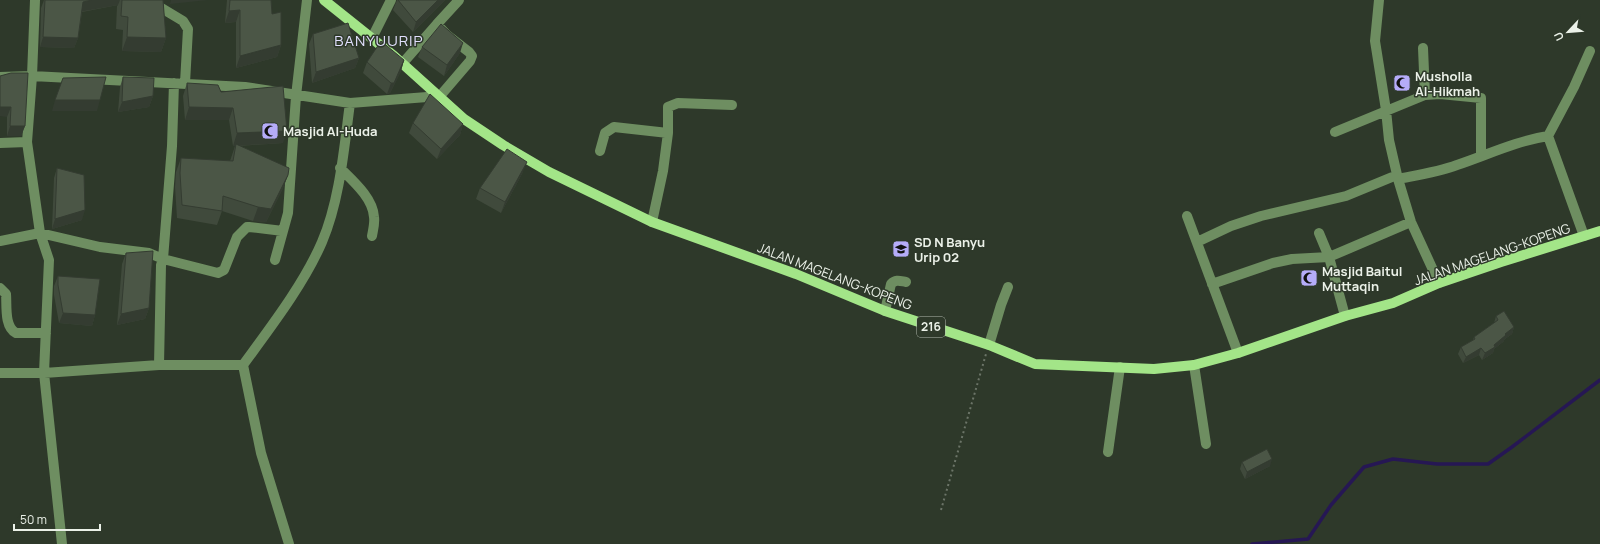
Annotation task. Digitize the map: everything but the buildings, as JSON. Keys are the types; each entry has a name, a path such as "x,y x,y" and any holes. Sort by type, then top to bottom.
{"main road":[{"name":"JALAN MAGELANG-KOPENG","path":"324,0 372,38 440,96 464,119 503,145 549,172 652,222 796,274 885,311 989,345 1035,364 1154,369 1194,365 1238,353 1345,316 1393,303 1439,283 1600,232"}],"street":[{"path":"35,0 32,76 26,142 40,233 49,260 44,373 62,544"},
{"path":"148,0 183,21 188,28 185,83"},
{"path":"275,260 288,214 296,96 307,0"},
{"path":"372,38 391,0"},
{"path":"402,64 459,0"},
{"path":"1379,0 1375,41 1386,110 1389,140 1397,177 1411,222 1439,283"},
{"path":"0,77 32,76 245,87 296,96 350,103 440,96 470,61 472,56 447,35 437,24"},
{"path":"1423,48 1425,95"},
{"path":"1584,236 1548,136 1574,87 1590,51"},
{"path":"159,365 161,265 163,259 172,146 174,83"},
{"path":"1335,132 1425,95 1440,94 1481,98 1481,156"},
{"path":"289,544 261,452 243,365 281,312 311,265 322,242 331,216 350,103"},
{"path":"652,222 664,171 668,133 667,110 670,105 678,103 732,105"},
{"path":"600,151 605,133 614,126 668,133"},
{"path":"1197,242 1231,226 1253,219 1346,196 1397,177 1441,171 1536,138 1548,136"},
{"path":"0,143 26,142"},
{"path":"340,168 357,185 369,202 374,217 372,236"},
{"path":"1187,216 1238,353"},
{"path":"1212,284 1286,261 1329,257 1411,222"},
{"path":"0,241 40,233 100,247 149,253 163,259 218,273 224,270 237,237 248,227 283,231"},
{"path":"1319,233 1329,257 1345,316"},
{"path":"885,311 891,284 894,281 899,280 906,282"},
{"path":"989,345 1008,287"},
{"path":"0,288 6,294 9,325 12,330 16,332 46,333"},
{"path":"0,373 44,373 159,365 243,365"},
{"path":"1194,365 1206,444"},
{"path":"1108,452 1120,367"}],"path":[{"path":"941,510 989,345"}],"waterway":[{"path":"1252,544 1308,539 1331,505 1364,467 1393,459 1437,464 1488,464 1600,380"}],"place":[{"name":"Musholla Al-Hikmah","path":"1402,83"},
{"name":"Masjid Al-Huda","path":"270,131"},
{"name":"SD N Banyu Urip 02","path":"901,249"},
{"name":"Masjid Baitul Muttaqin","path":"1309,278"}],"district":[{"name":"BANYUURIP","path":"379,41"}]}
